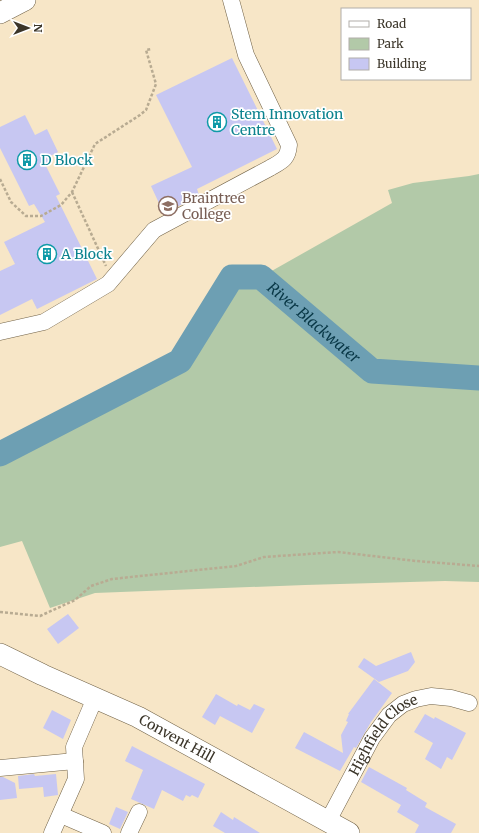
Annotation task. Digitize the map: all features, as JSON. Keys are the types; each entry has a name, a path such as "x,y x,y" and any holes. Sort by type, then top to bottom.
{"main road":[{"path":"0,13 25,0"},
{"name":"Convent Hill","path":"0,654 138,717 349,833"}],"street":[{"path":"0,332 44,322 108,284 154,230 270,168 285,158 289,145 246,55 231,0"},
{"name":"Highfield Close","path":"328,821 372,738 389,715 403,704 416,699 431,696 451,698 469,703"},
{"path":"52,833 76,779 74,748 95,698"},
{"path":"0,768 75,761"},
{"path":"128,833 139,812"},
{"path":"61,815 103,833"}],"path":[{"path":"0,179 11,202 26,216 42,216 61,205 72,192 95,144 146,110 156,84 146,50 152,48"},
{"path":"72,192 112,279"},
{"path":"0,612 40,616 75,600 91,586 112,579 236,566 264,557 338,552 416,561 479,566"}],"green space":[{"path":"479,174 479,582 445,581 305,585 95,593 50,608 22,541 0,547 0,454 180,361 232,277 261,277 392,203 388,190 413,183"}],"building":[{"name":"Stem Innovation Centre","path":"232,58 277,149 197,189 199,195 164,214 151,186 192,167 156,95"},
{"path":"25,115 35,135 47,129 58,152 47,158 49,162 45,164 60,194 56,196 97,279 37,309 32,299 0,315 0,271 15,264 4,242 45,222 34,204 29,206 0,148 0,127"},
{"path":"68,614 79,628 58,644 47,629"},
{"path":"411,652 415,662 408,671 379,682 358,667 364,658 376,666"},
{"path":"374,679 392,693 371,722 356,748 354,747 340,771 295,748 304,732 343,753 341,735 348,722 346,721 348,714"},
{"path":"216,694 237,706 238,704 250,710 254,704 265,709 252,733 220,716 215,725 202,717"},
{"path":"52,710 71,720 63,739 43,728"},
{"path":"425,714 434,719 435,717 466,733 452,760 447,757 441,769 425,759 433,743 414,732"},
{"path":"132,746 205,784 198,798 192,795 190,797 186,795 183,801 162,790 154,809 131,799 143,770 125,761"},
{"path":"369,767 407,788 406,790 427,803 425,807 456,824 451,833 415,833 419,825 397,812 401,805 361,782"},
{"path":"34,774 35,776 56,774 58,795 44,797 43,787 19,789 18,776"},
{"path":"0,777 15,783 17,798 0,800"},
{"path":"116,807 128,812 120,829 109,824"},
{"path":"221,812 233,820 234,817 260,833 225,833 213,826"}],"waterway":[{"name":"River Blackwater","path":"0,454 180,361 232,277 261,277 372,371 479,378"}],"place":[{"name":"Stem Innovation Centre","path":"217,122"},
{"name":"D Block","path":"27,160"},
{"name":"Braintree College","path":"168,206"},
{"name":"A Block","path":"47,254"}]}
